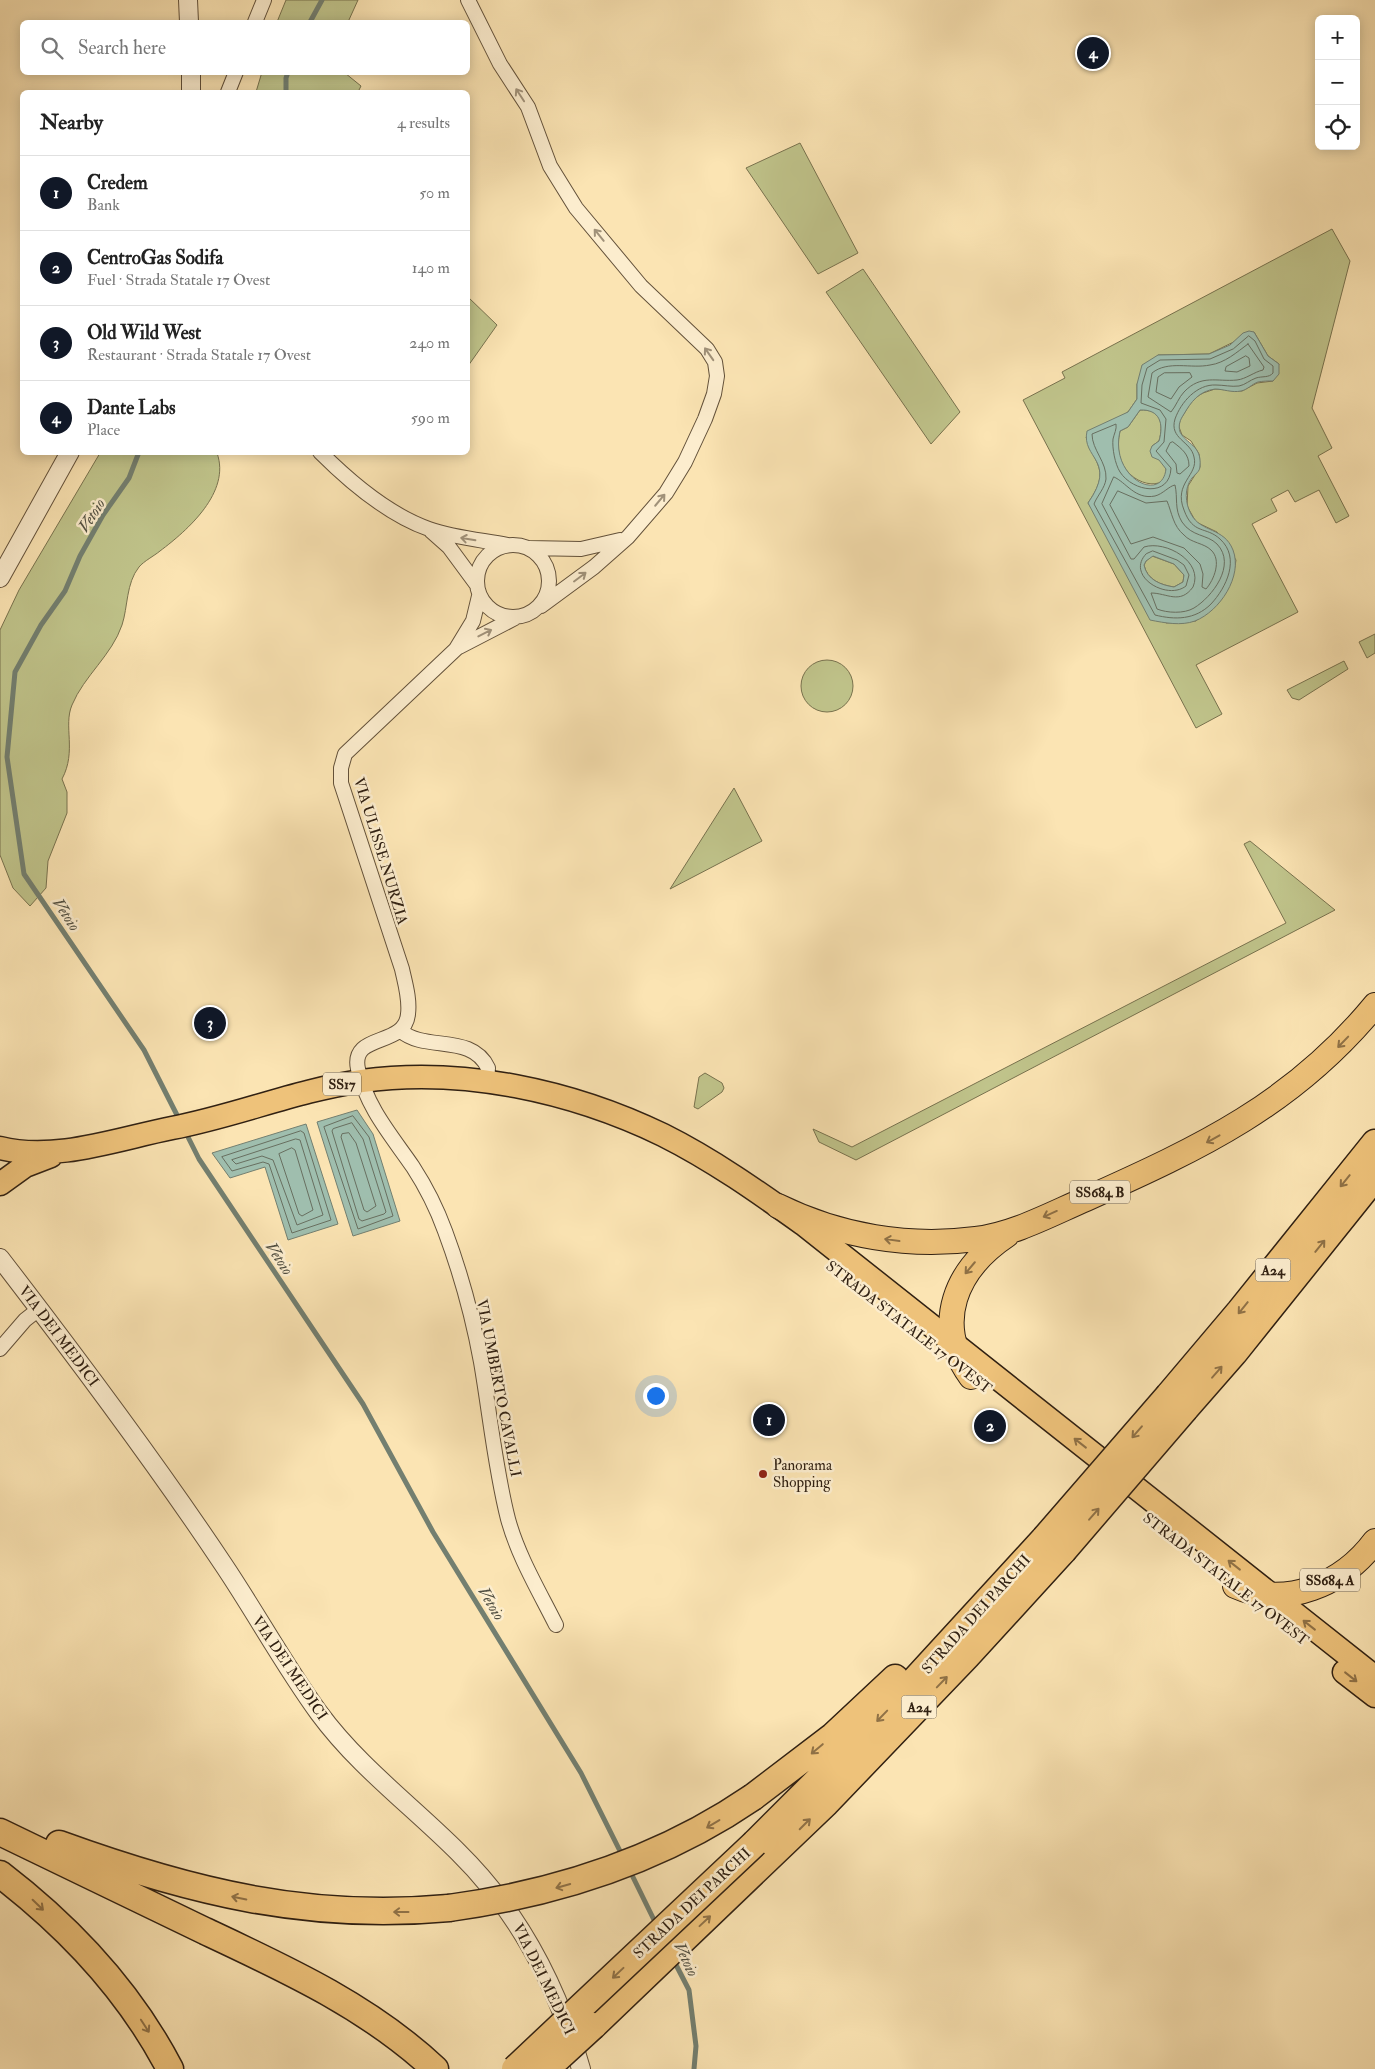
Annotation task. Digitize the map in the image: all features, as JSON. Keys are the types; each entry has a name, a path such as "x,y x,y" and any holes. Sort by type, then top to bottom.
{"highway":[{"name":"SS684 B","path":"778,1206 804,1218 832,1227 889,1240 914,1243 978,1239 1021,1227 1158,1167 1243,1122 1307,1076 1346,1039 1375,1005"},
{"name":"STRADA DEI PARCHI","path":"514,2069 763,1851 947,1677 1054,1544 1177,1402 1240,1311 1375,1143"},
{"name":"STRADA DEI PARCHI","path":"1177,1402 1234,1353 1375,1177"},
{"name":"SS684 B","path":"971,1377 959,1356 955,1344 954,1308 963,1278 995,1244 1021,1227"},
{"name":"SS684 A","path":"1235,1586 1251,1592 1272,1596 1302,1592 1327,1582 1354,1563 1375,1541"},
{"path":"0,1820 64,1846 153,1876 246,1899 335,1910 407,1912 449,1908 531,1895 621,1868 703,1830 754,1798 856,1715 961,1610 1054,1544"},
{"path":"0,1832 280,1967 331,1994 377,2022 435,2069"},
{"name":"STRADA DEI PARCHI","path":"546,2069 594,2026 763,1851"},
{"path":"0,1874 30,1897 103,1970 145,2025 170,2069"},
{"path":"558,2069 594,2026"}],"main road":[{"name":"STRADA STATALE 17 OVEST","path":"0,1184 25,1166 66,1150 201,1123 324,1088 362,1081 429,1078 496,1083 585,1104 654,1131 710,1162 778,1206 1375,1677"},
{"name":"STRADA STATALE 17 OVEST","path":"496,1083 583,1112 629,1132 680,1157 722,1183 776,1222 1375,1696"},
{"name":"STRADA STATALE 17 OVEST","path":"0,1148 20,1152 66,1150"},
{"name":"SS17","path":"0,1158 3,1171 0,1184"}],"street":[{"path":"188,0 189,20"},
{"path":"256,20 264,0"},
{"path":"429,529 449,547 494,612 515,618 524,616 594,566 628,537 666,493 685,462 714,394 717,376 715,362 707,349 641,286 576,208 550,166 528,107 500,64 468,0"},
{"path":"191,75 191,90"},
{"path":"229,90 235,75"},
{"path":"0,578 68,455"},
{"path":"323,455 354,483 383,504 429,529 455,536 529,548 581,549 608,544 628,537"},
{"path":"478,590 477,574 488,554 498,548 509,545"},
{"path":"529,548 539,555 549,574 547,596 540,606"},
{"name":"VIA ULISSE NURZIA","path":"401,1031 408,1014 407,990 340,783 341,768 345,754 456,649 473,621 478,590"},
{"name":"VIA ULISSE NURZIA","path":"456,649 515,618"},
{"path":"362,1081 358,1067 362,1049 369,1043 394,1036 401,1031 419,1041 454,1044 477,1055 488,1068 496,1083"},
{"name":"VIA UMBERTO CAVALLI","path":"362,1081 373,1110 428,1191 446,1232 472,1318 508,1519 526,1564 556,1625"},
{"name":"VIA DEI MEDICI","path":"0,1258 154,1463 224,1565 297,1682 336,1735 459,1852 515,1919 530,1944 563,2015 581,2069"},
{"path":"0,1349 25,1320 39,1309"}],"green space":[{"path":"286,0 358,0 349,20 278,20"},
{"path":"261,75 347,75 361,86 359,90 257,90"},
{"path":"800,143 858,253 818,274 746,168"},
{"path":"1332,229 1350,261 1312,408 1332,448 1318,456 1349,516 1336,523 1319,490 1295,502 1288,490 1271,499 1277,511 1252,524 1298,612 1196,665 1222,714 1196,728 1023,400 1065,378 1062,372","holes":["1254,332 1268,356 1279,364 1273,381 1257,383 1242,391 1215,389 1203,393 1193,399 1180,420 1179,427 1182,435 1191,441 1199,454 1200,467 1188,486 1187,506 1196,522 1217,532 1236,560 1234,571 1227,587 1196,621 1166,623 1088,503 1099,484 1100,476 1097,463 1086,437 1128,412 1137,399 1137,384 1158,355 1209,354"]},
{"path":"863,269 960,412 931,444 826,292"},
{"path":"470,299 497,325 470,363"},
{"path":"1140,410 1153,412 1161,423 1159,441 1152,446 1166,469 1165,478 1160,483 1151,484 1140,481 1130,475 1123,464 1118,450 1120,431 1128,427"},
{"path":"99,455 217,455 220,468 218,482 212,496 204,509 183,532 141,565 135,573 129,588 122,625 117,636 105,656 83,684 72,705 69,721 69,759 62,779 67,792 67,813 48,861 46,888 30,906 13,888 0,855 0,630 19,590"},
{"path":"1152,556 1174,564 1184,575 1183,582 1174,587 1164,585 1151,578 1144,565"},
{"path":"1375,634 1375,653 1367,658 1359,642"},
{"path":"822,660 832,660 846,667 853,681 853,691 846,705 832,712 822,712 812,708 805,701 801,691 801,681 805,671 812,664"},
{"path":"1344,661 1348,669 1299,700 1292,698 1287,690"},
{"path":"734,788 762,841 670,889"},
{"path":"1250,841 1335,910 856,1160 819,1142 813,1129 852,1147 1286,923 1244,844"},
{"path":"705,1073 722,1083 724,1088 722,1092 698,1109 694,1107 699,1077"}],"water":[{"path":"1254,332 1268,356 1279,364 1279,374 1273,381 1258,382 1241,391 1234,392 1215,389 1204,392 1190,405 1181,418 1179,427 1183,436 1196,449 1200,459 1199,470 1188,486 1187,500 1189,510 1195,520 1224,537 1229,543 1235,560 1235,571 1232,581 1221,601 1204,616 1195,621 1179,624 1150,620 1088,503 1100,478 1099,469 1089,448 1087,431 1128,412 1137,399 1137,384 1142,365 1158,355 1209,354 1230,345 1243,333","holes":["1140,410 1152,412 1159,419 1160,423 1159,441 1152,446 1150,451 1152,457 1159,460 1166,469 1162,479 1156,484 1147,485 1137,481 1122,462 1119,448 1120,431 1128,427","1153,556 1174,564 1184,575 1183,582 1174,587 1164,585 1151,578 1144,565"]},
{"path":"357,1110 373,1134 400,1221 353,1236 317,1122"},
{"path":"306,1124 338,1224 288,1240 265,1167 230,1178 212,1153"}],"waterway":[{"name":"Vetoio","path":"311,20 322,0"},
{"name":"Vetoio","path":"286,90 287,75"},
{"name":"Vetoio","path":"138,455 129,478 103,515 80,556 65,591 41,625 15,672 7,757 24,874 144,1050 180,1121"},
{"name":"Vetoio","path":"185,1131 199,1159 363,1404 433,1532 581,1773 623,1857"},
{"name":"Vetoio","path":"629,1869 656,1924"},
{"name":"Vetoio","path":"673,1959 689,1990 696,2046 694,2069"}],"place":[{"name":"Dante Labs","path":"1093,53"},
{"name":"Old Wild West","path":"210,1023"},
{"name":"Credem","path":"769,1420"},
{"name":"CentroGas Sodifa","path":"990,1426"},
{"name":"Panorama Shopping","path":"763,1474"}]}
